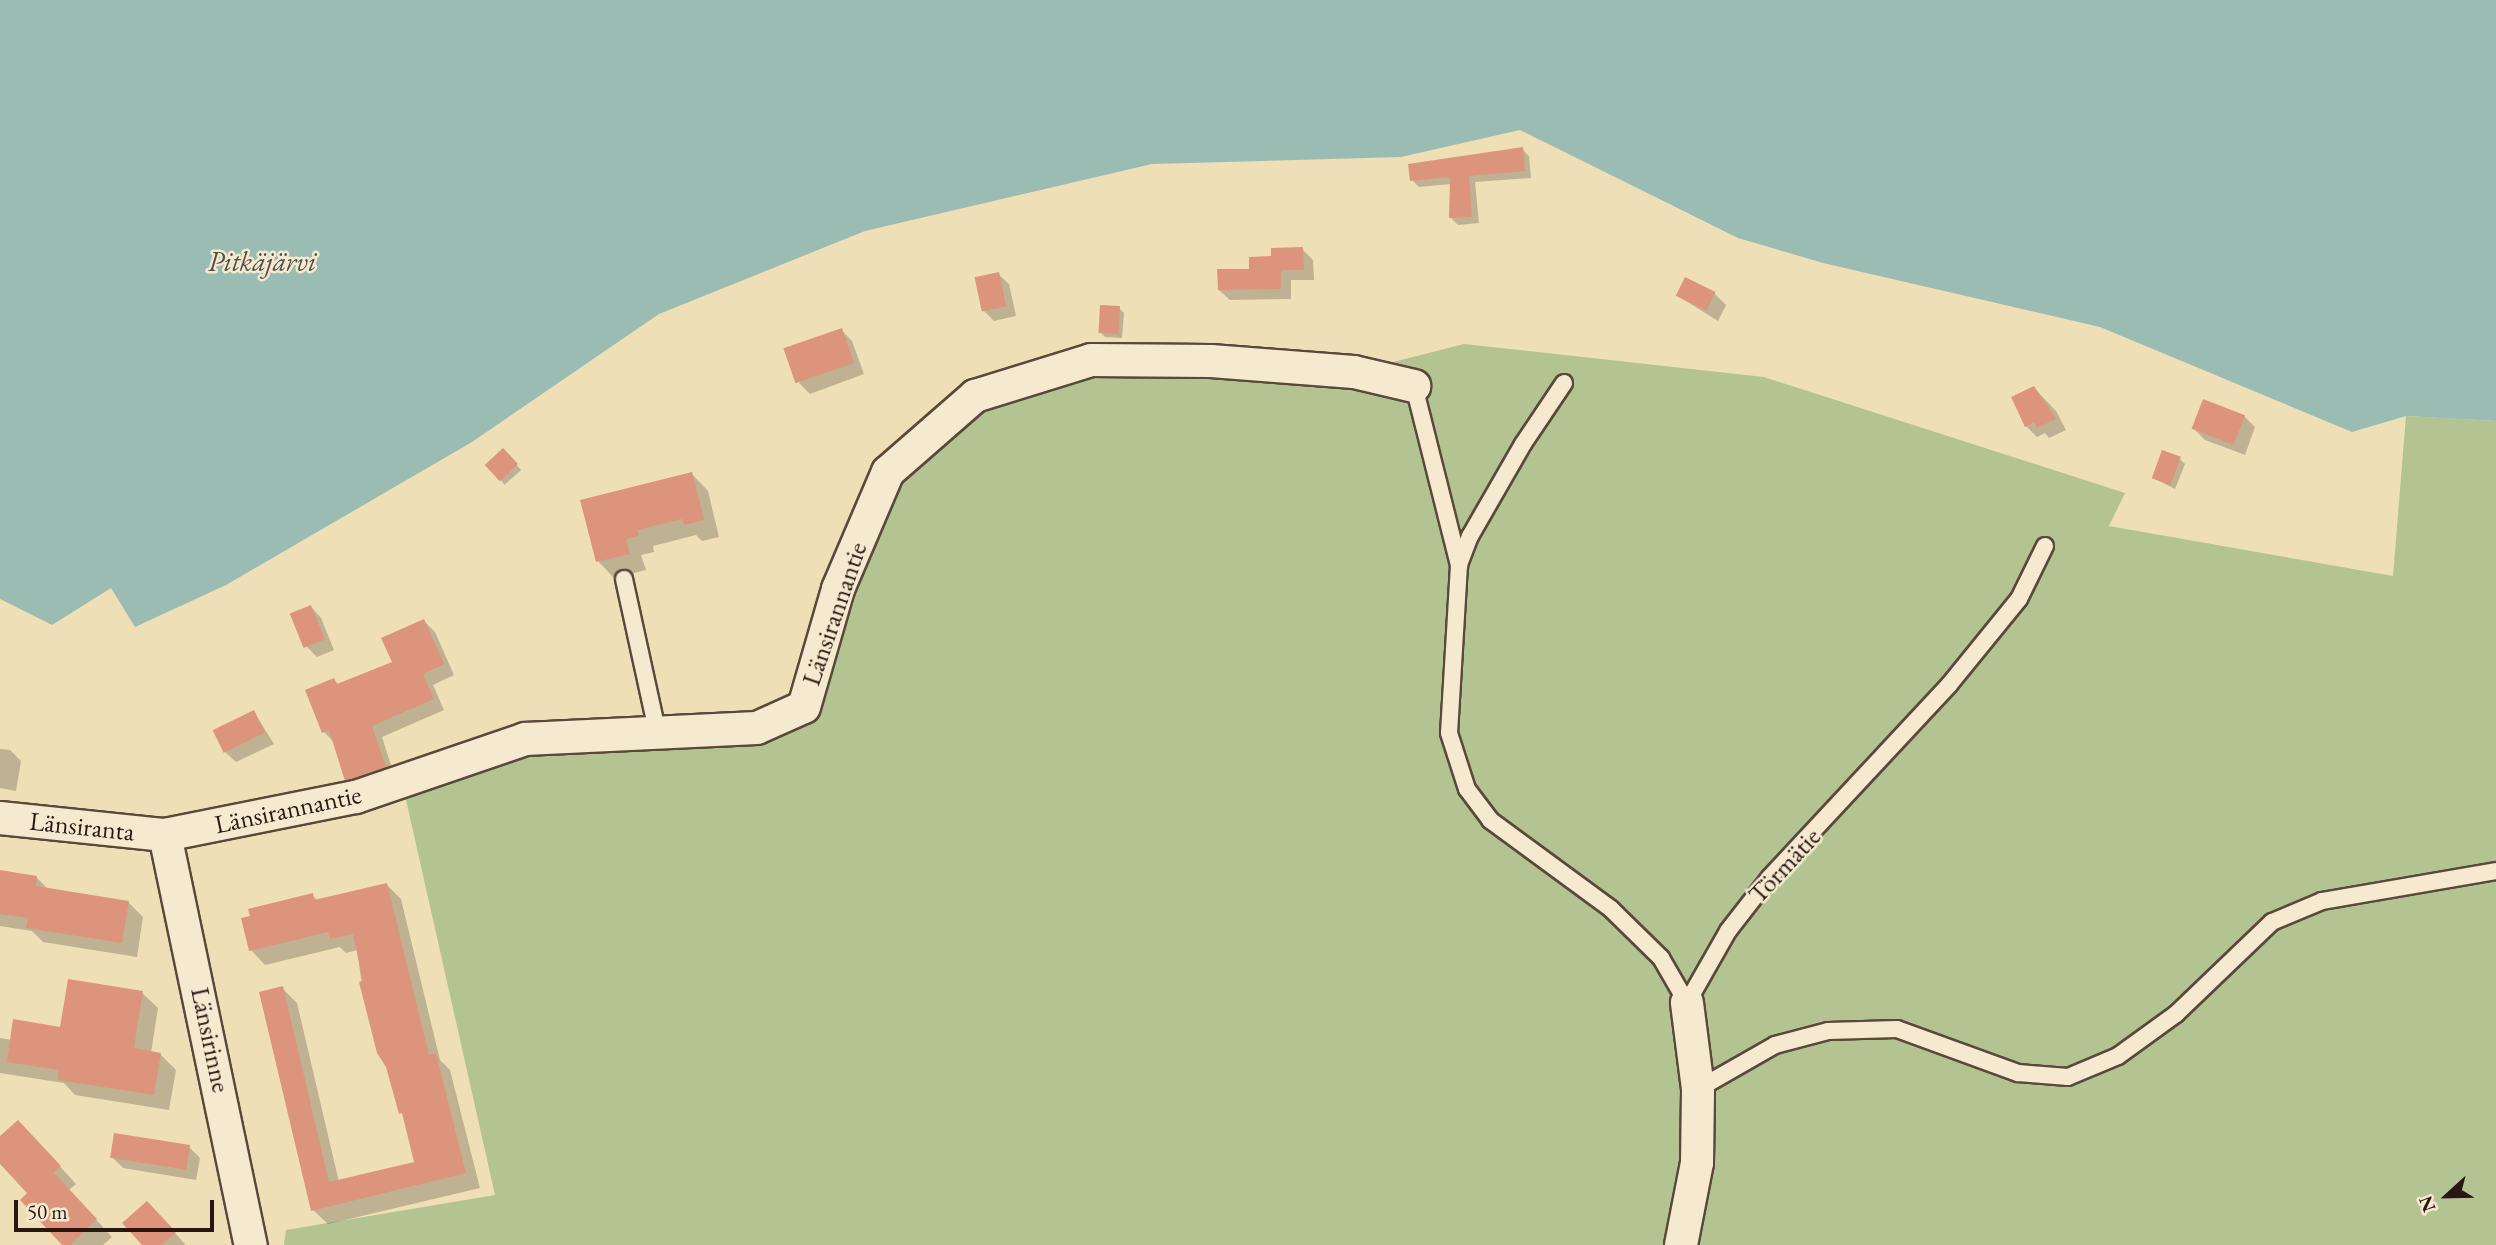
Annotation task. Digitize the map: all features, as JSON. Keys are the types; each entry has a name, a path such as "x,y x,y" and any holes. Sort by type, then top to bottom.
{"street":[{"name":"Länsirannantie","path":"165,835 356,797 525,739 657,730 757,728 804,707 838,589 888,472 975,397 1091,360 1211,361 1354,372 1415,386"},
{"name":"Länsiranta","path":"0,818 165,835"},
{"name":"Länsirinne","path":"165,835 251,1245"},
{"path":"1681,1245 1697,1163 1698,1089 1687,1003"}],"lane":[{"path":"1459,565 1470,536 1523,444 1564,383"},
{"path":"1415,386 1459,565 1449,733 1467,789 1490,820 1611,909 1661,958 1687,1003"},
{"name":"Törmätie","path":"1687,1003 1728,931 1770,877 1949,685 2018,599 2045,546"},
{"path":"624,579 657,730"},
{"path":"1698,1089 1775,1045 1828,1031 1897,1029 2018,1073 2068,1077 2118,1056 2176,1014 2272,922 2322,901 2496,871"}],"green space":[{"path":"1464,344 1764,377 2125,493 2109,526 2393,576 2406,416 2496,421 2496,1245 284,1245 286,1230 495,1195 402,782 504,747 804,707 888,472 975,396 1091,360 1354,372"}],"water":[{"name":"Pitkäjärvi","path":"0,0 2496,0 2496,421 2406,416 2352,432 2100,327 1823,263 1738,238 1520,130 1401,157 1152,164 865,231 659,314 472,442 226,585 135,627 111,588 52,625 0,599"}],"building":[{"path":"1523,147 1525,171 1469,176 1472,217 1449,218 1450,177 1410,181 1408,164"},
{"path":"1303,247 1304,270 1281,270 1281,289 1218,290 1217,269 1249,269 1249,257 1271,256 1271,248"},
{"path":"999,272 1006,306 982,311 975,277"},
{"path":"1685,277 1716,292 1706,311 1676,296"},
{"path":"1100,305 1120,306 1119,334 1099,333"},
{"path":"842,328 854,363 795,383 783,348"},
{"path":"2034,386 2056,419 2037,428 2034,422 2025,427 2011,397"},
{"path":"2203,399 2245,415 2234,445 2192,429"},
{"path":"503,448 518,464 500,481 485,465"},
{"path":"2162,450 2181,457 2171,485 2152,478"},
{"path":"692,472 704,520 684,525 682,519 637,530 639,536 626,539 630,554 596,562 580,500"},
{"path":"311,605 325,639 304,648 290,614"},
{"path":"424,619 444,664 423,674 434,699 372,726 386,767 345,781 329,730 322,733 305,690 334,678 337,684 392,662 381,638"},
{"path":"254,710 265,732 224,753 213,730"},
{"path":"0,870 37,876 36,886 129,901 122,943 26,928 28,918 0,914"},
{"path":"387,883 429,1055 436,1053 466,1173 311,1211 259,992 283,986 329,1182 414,1162 402,1113 399,1114 386,1067 377,1053 359,982 363,981 353,934 330,939 328,932 249,951 241,918 250,916 248,909 313,893 314,900"},
{"path":"68,979 143,991 134,1048 161,1053 154,1095 58,1080 59,1070 7,1062 13,1019 60,1027"},
{"path":"18,1120 61,1166 54,1173 97,1219 70,1245 62,1245 20,1200 27,1193 0,1164 0,1136"},
{"path":"114,1133 190,1145 186,1170 110,1158"},
{"path":"147,1201 176,1232 162,1245 142,1245 122,1223"}]}
